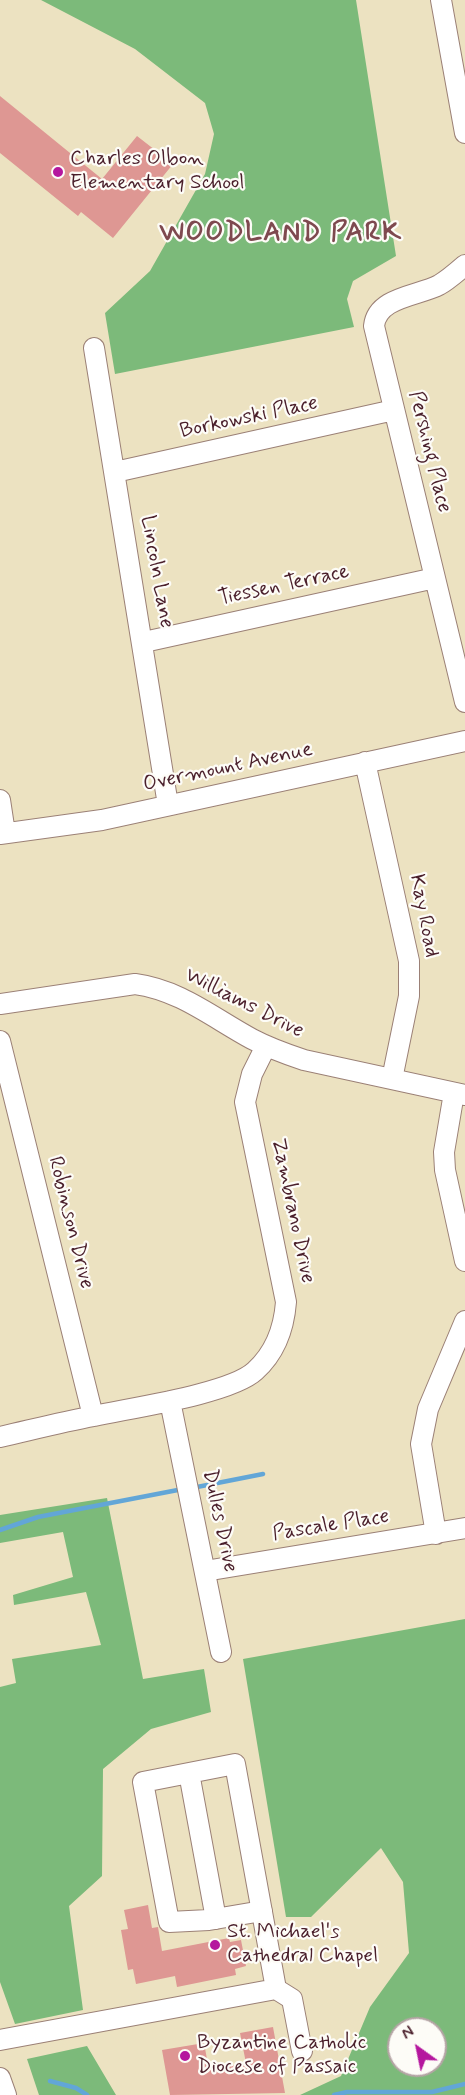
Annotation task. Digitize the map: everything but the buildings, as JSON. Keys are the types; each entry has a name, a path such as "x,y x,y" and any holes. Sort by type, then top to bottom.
{"street":[{"path":"441,0 465,133"},
{"name":"Pershing Place","path":"465,265 437,286 383,307 375,318 374,326 465,702"},
{"name":"Lincoln Lane","path":"94,348 144,642 168,805"},
{"name":"Borkowski Place","path":"115,472 394,410"},
{"name":"Tiessen Terrace","path":"144,642 435,578"},
{"name":"Overmount Avenue","path":"3,834 91,822 465,741"},
{"name":"Kay Road","path":"365,762 409,970 408,1005 392,1079"},
{"path":"0,800 3,834"},
{"name":"Williams Drive","path":"0,1004 135,984 150,986 176,994 266,1046 304,1060 459,1094"},
{"name":"Robinson Drive","path":"0,1041 93,1416"},
{"name":"Zambrano Drive","path":"0,1437 170,1401 226,1386 255,1372 273,1348 285,1316 284,1286 245,1102 249,1081 266,1046"},
{"path":"459,1094 444,1152 445,1170 465,1261"},
{"path":"436,1534 421,1444 428,1409 465,1321"},
{"name":"Dulles Drive","path":"170,1401 221,1652"},
{"name":"Pascale Place","path":"205,1571 465,1528"},
{"path":"262,1911 169,1922 143,1782 235,1764 262,1911 276,1989"},
{"path":"189,1773 216,1918"},
{"path":"0,2040 276,1989 292,1999 302,2051"},
{"path":"0,2078 6,2095"}],"green space":[{"path":"41,0 356,0 396,256 353,281 347,299 354,327 115,374 105,313 150,271 205,174 214,134 205,103 135,49"},
{"path":"107,1498 143,1679 204,1669 211,1712 151,1729 103,1769 102,1876 69,1906 83,2010 15,2024 0,1982 0,1687 16,1683 12,1659 101,1645 86,1592 14,1605 13,1595 73,1577 63,1532 0,1543 0,1515"},
{"path":"465,1619 465,2095 300,2095 341,2076 370,2007 409,1953 403,1882 381,1848 311,1917 286,1917 243,1659"},
{"path":"87,2046 116,2095 39,2095 27,2059"}],"waterway":[{"path":"192,1488 263,1474"},
{"path":"0,1530 38,1517 183,1489"},
{"path":"50,2081 76,2088 87,2095"},
{"path":"334,2095 347,2092 432,2092 465,2084"}],"place":[{"name":"Charles Olbon Elementary School","path":"58,172"},
{"name":"St. Michael's Cathedral Chapel","path":"215,1945"},
{"name":"Byzantine Catholic Diocese of Passaic","path":"185,2056"}],"district":[{"name":"WOODLAND PARK","path":"281,234"}]}
